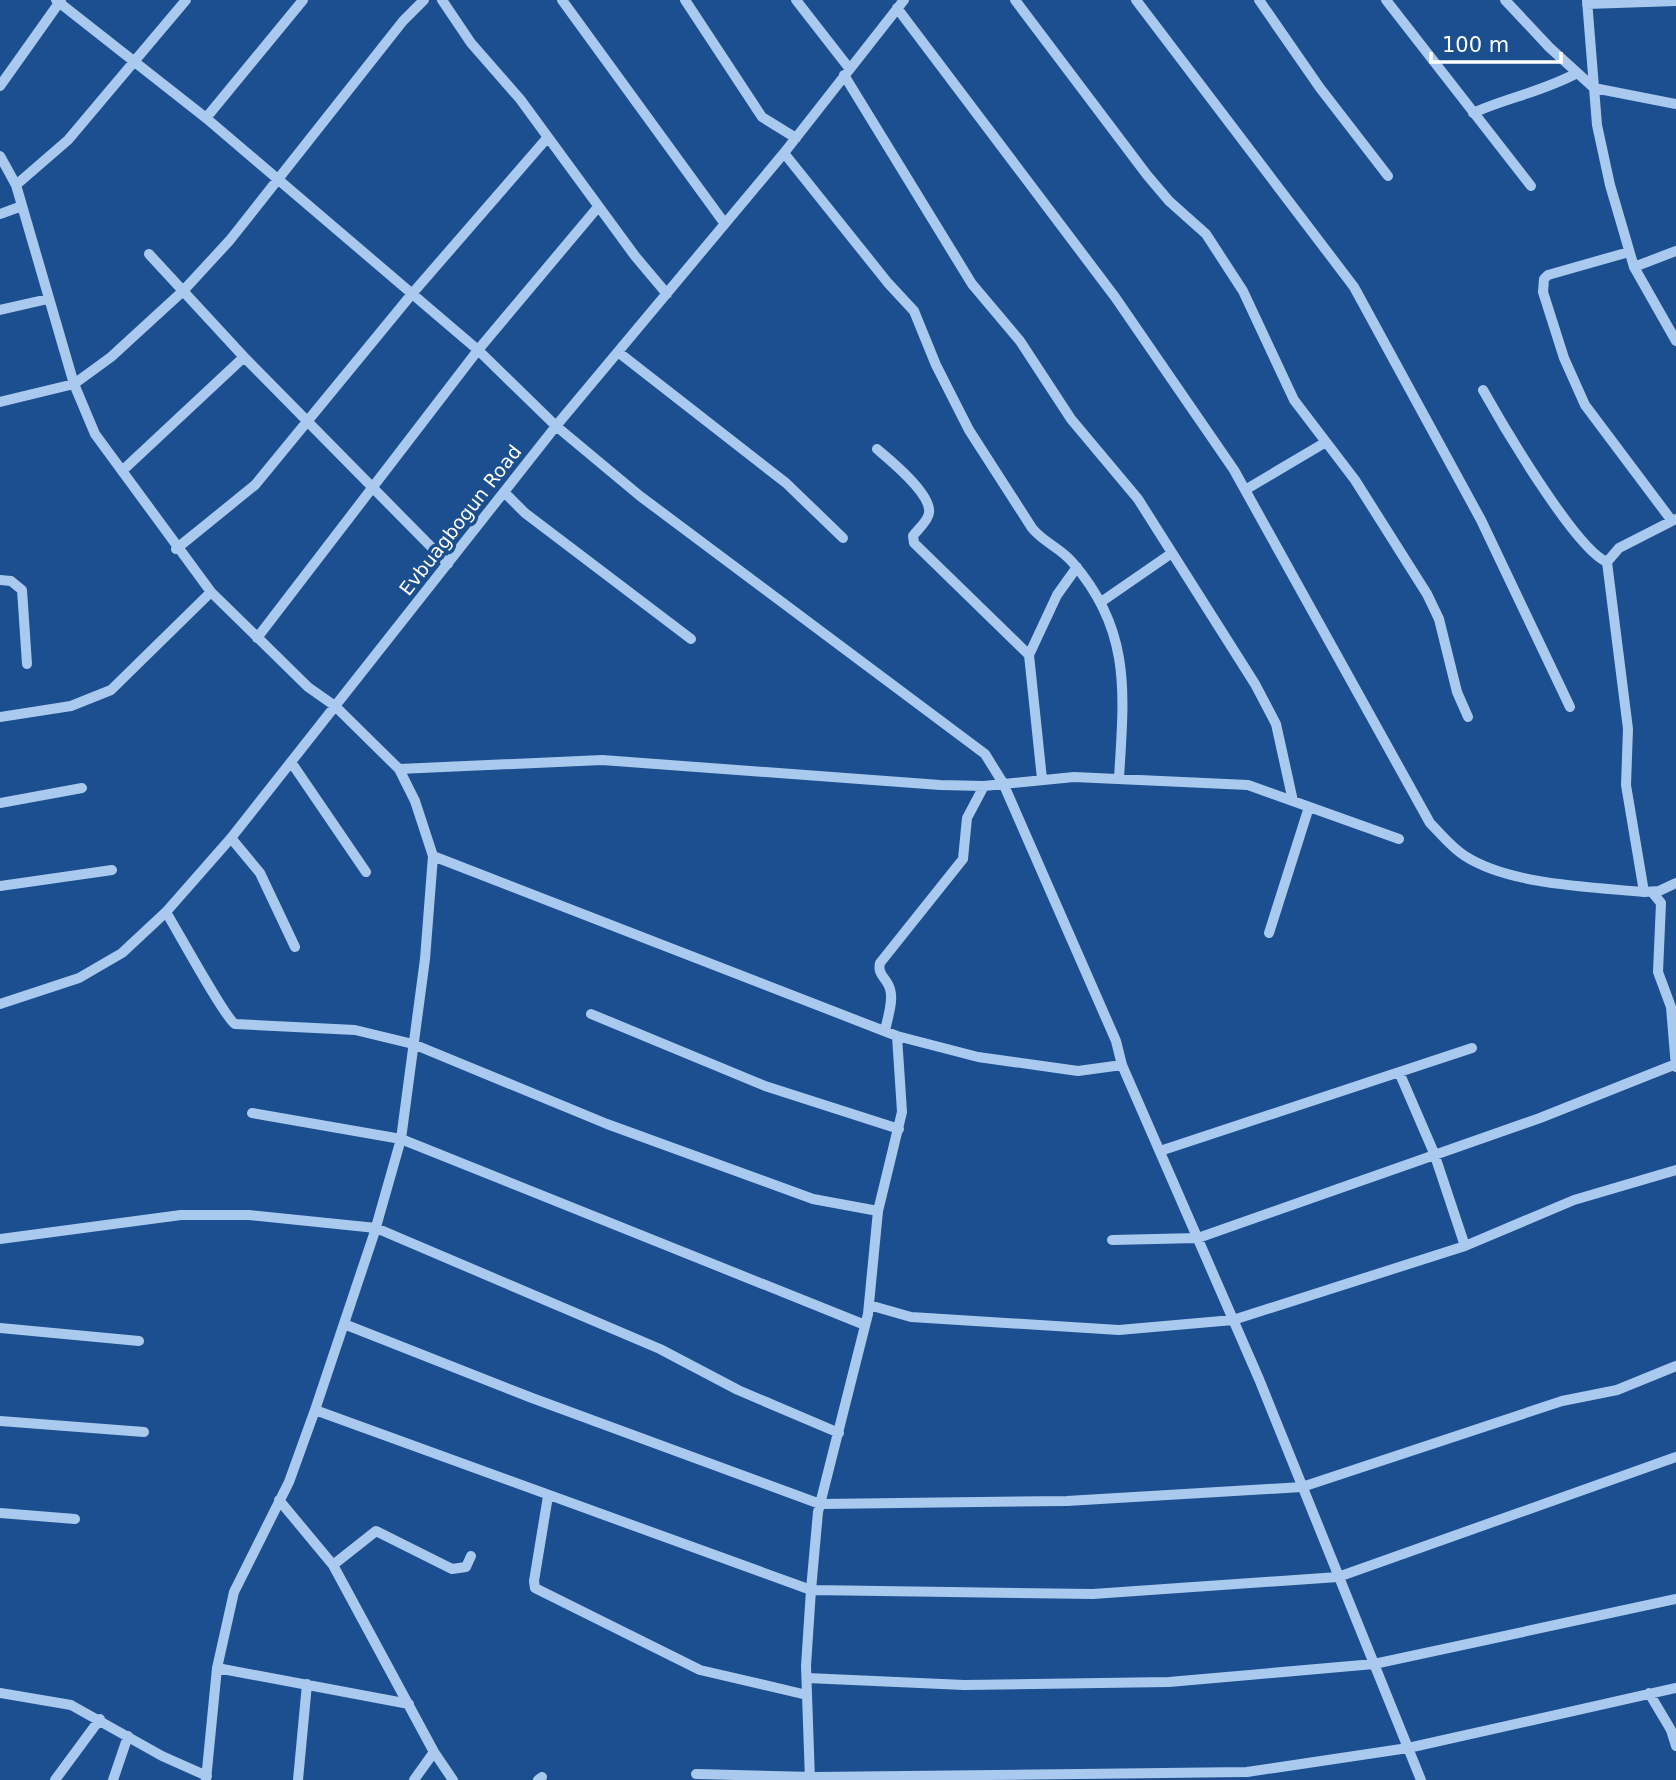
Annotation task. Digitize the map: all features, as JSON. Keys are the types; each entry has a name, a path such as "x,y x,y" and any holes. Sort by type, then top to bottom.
{"street":[{"path":"16,185 68,140 186,0"},
{"path":"206,118 303,0"},
{"path":"0,402 74,384 111,357 183,291 230,240 403,20 424,0"},
{"path":"442,0 471,43 520,99 598,207 667,294"},
{"path":"562,0 725,224"},
{"path":"685,0 762,117 796,138"},
{"path":"796,0 846,72 972,284 1020,341 1071,419 1138,499 1255,684 1276,724 1293,801"},
{"path":"1015,0 1147,175 1169,201 1206,234 1242,291 1294,400 1355,480 1427,594 1439,618 1457,692 1468,717"},
{"path":"1136,0 1354,287 1481,520 1570,707"},
{"path":"1259,0 1320,88 1388,176"},
{"path":"1386,0 1531,186"},
{"path":"1506,0 1594,88 1676,104"},
{"path":"0,86 59,1 206,118 275,180 478,350 556,426 640,496 985,754 1003,783 1115,1041 1122,1065 1233,1320 1421,1780"},
{"path":"1676,1 1587,2 1597,125 1629,252 1634,267 1676,341"},
{"path":"901,4 1115,297 1245,490 1430,823 1464,855 1494,870 1549,881 1648,892 1676,883"},
{"name":"Evbuagbogun Road","path":"0,1004 79,978 122,953 166,912 231,838 556,426 784,153 901,4"},
{"path":"1473,113 1502,100 1547,88 1577,73"},
{"path":"176,549 255,485 411,295 548,137"},
{"path":"784,153 888,283 914,310 936,365 970,430 1032,528 1042,540 1059,550 1077,567 1101,602 1117,644 1124,690 1119,778"},
{"path":"0,156 16,185 74,384 95,434 176,549 211,592 308,687 335,706 399,769 415,801 433,856 425,959 401,1139 376,1228 315,1410 279,1500 234,1592 217,1668 207,1778 62,1701 0,1693"},
{"path":"0,214 22,206"},
{"path":"257,638 478,350 598,207"},
{"path":"1634,267 1676,251"},
{"path":"1112,1240 1198,1238 1540,1118 1676,1066 1671,1007 1658,971 1661,903 1648,892 1626,785 1628,729 1608,562 1619,548 1674,520 1586,405 1564,358 1543,292 1544,279 1548,275 1629,252"},
{"path":"149,254 244,357 448,564"},
{"path":"0,310 48,299"},
{"path":"618,352 786,483 843,538"},
{"path":"122,471 244,357"},
{"path":"1483,390 1507,433 1575,532 1595,556 1608,562"},
{"path":"1245,490 1326,442"},
{"path":"877,449 905,472 928,506 928,516 913,536 914,543 1028,654"},
{"path":"504,492 525,513 691,639"},
{"path":"1101,602 1172,553"},
{"path":"1042,779 1028,654 1057,595 1077,567"},
{"path":"0,580 11,581 22,590 27,664"},
{"path":"0,717 71,706 111,690 211,592"},
{"path":"399,769 602,760 984,786 1042,779 1119,778 1248,785 1399,839"},
{"path":"291,762 366,873"},
{"path":"885,1031 891,996 889,985 880,973 880,963 963,859 967,818 984,786"},
{"path":"0,803 82,788"},
{"path":"1269,933 1309,807"},
{"path":"231,838 260,873 295,947"},
{"path":"433,856 897,1035 978,1057 1066,1069 1095,1071 1122,1065"},
{"path":"0,886 112,870"},
{"path":"166,912 214,991 225,1016 235,1024 355,1030 413,1044 607,1124 787,1190 813,1199 878,1212"},
{"path":"591,1014 765,1086 899,1129"},
{"path":"810,1778 807,1678 811,1590 820,1504 865,1325 878,1212 902,1112 897,1035"},
{"path":"1160,1151 1472,1048"},
{"path":"1399,1072 1434,1153 1465,1246"},
{"path":"252,1113 401,1139 865,1325"},
{"path":"869,1304 911,1317 1119,1330 1233,1320 1465,1246 1574,1200 1676,1170"},
{"path":"0,1238 181,1215 249,1215 376,1228 660,1349 738,1390 839,1433"},
{"path":"344,1324 532,1398 820,1504 1067,1501 1302,1488 1562,1401 1617,1390 1676,1366"},
{"path":"0,1328 139,1340"},
{"path":"315,1410 811,1590 1093,1594 1338,1577 1676,1457"},
{"path":"0,1421 144,1432"},
{"path":"548,1496 535,1588 714,1676 807,1695"},
{"path":"279,1500 333,1565 434,1752 453,1780"},
{"path":"0,1513 75,1519"},
{"path":"333,1565 376,1531 452,1569 466,1567 471,1556"},
{"path":"807,1678 964,1685 1169,1682 1374,1664 1676,1599"},
{"path":"217,1668 409,1704"},
{"path":"298,1780 299,1744 307,1684"},
{"path":"696,1774 810,1778 1247,1772 1408,1748 1676,1688"},
{"path":"1649,1693 1671,1730 1676,1745"},
{"path":"55,1780 100,1719"},
{"path":"113,1780 128,1736"},
{"path":"414,1780 434,1752"}]}
